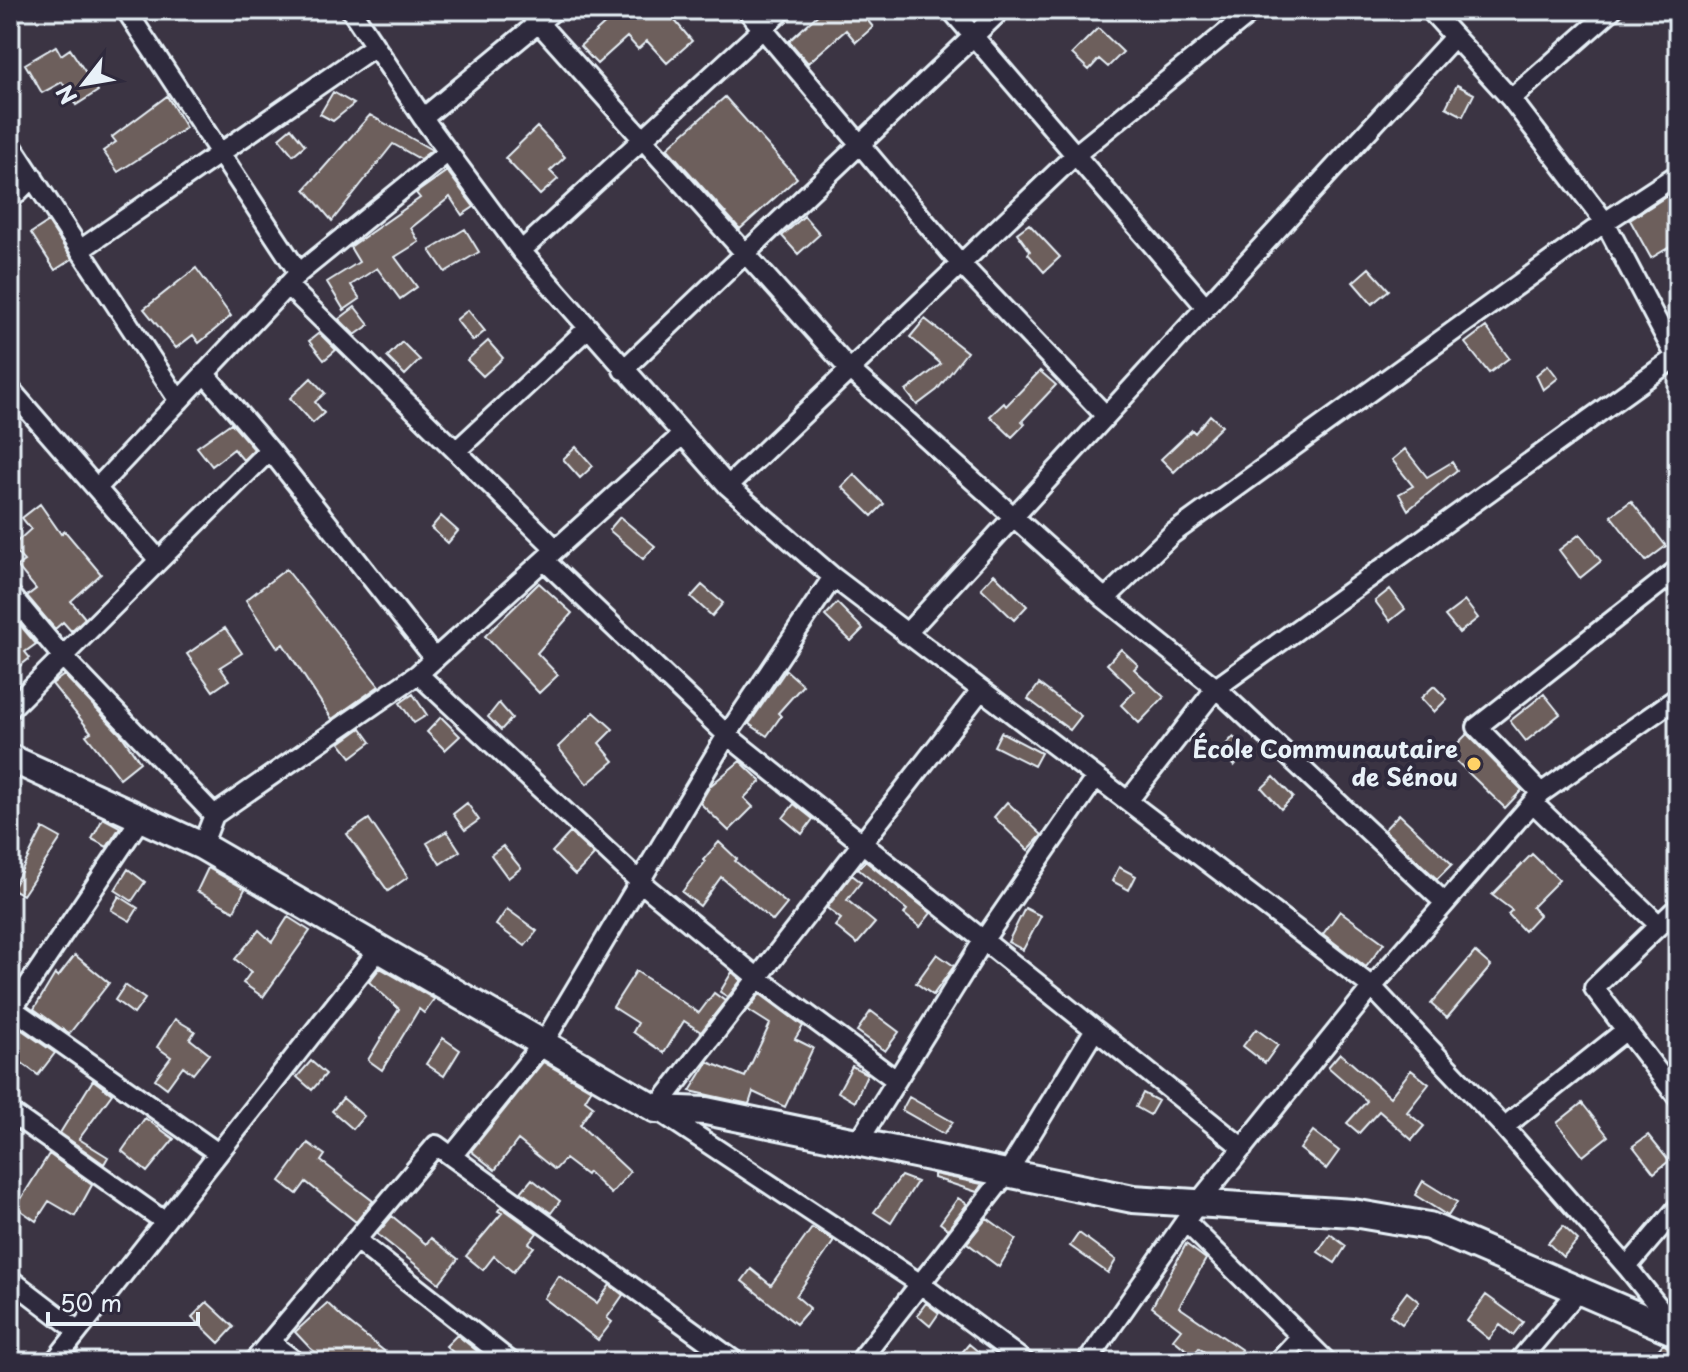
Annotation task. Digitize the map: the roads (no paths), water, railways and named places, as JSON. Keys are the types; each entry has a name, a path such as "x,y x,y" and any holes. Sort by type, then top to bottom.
{"street":[{"path":"126,10 220,153 293,279 550,554 727,735 1243,1148"},
{"path":"351,10 423,118 521,251 728,486 833,577 906,634 1372,987 1504,1127 1627,1267 1678,1332"},
{"path":"423,118 532,16 554,10"},
{"path":"747,10 959,262 1106,416"},
{"path":"521,251 783,10"},
{"path":"951,10 1206,307"},
{"path":"623,370 741,254 1001,10"},
{"path":"728,486 959,262 1075,155 1254,10"},
{"path":"1128,801 1216,688 1677,359 1605,222 1511,99 1430,10"},
{"path":"1511,99 1612,10"},
{"path":"532,16 741,254 848,368 1105,599 1216,688 1445,903"},
{"path":"906,634 1454,37"},
{"path":"80,250 375,46"},
{"path":"10,143 179,401"},
{"path":"97,488 293,279 448,152"},
{"path":"1105,599 1172,534 1605,222 1678,174"},
{"path":"10,200 33,177"},
{"path":"456,451 588,328"},
{"path":"204,373 270,450 435,659"},
{"path":"10,389 158,559"},
{"path":"202,846 214,815 418,674 682,435"},
{"path":"10,709 270,450"},
{"path":"1659,925 1537,798 1477,727 1678,569"},
{"path":"452,1156 544,1042 727,735 833,577"},
{"path":"10,594 62,656 214,815"},
{"path":"418,674 639,881 758,978 896,1080"},
{"path":"656,1109 981,690"},
{"path":"1087,1362 1192,1212 1243,1148 1372,987 1537,798 1678,697"},
{"path":"10,758 202,846 544,1042 656,1109 919,1283 1025,1362"},
{"path":"857,1144 983,941 1096,777"},
{"path":"141,818 11,1008 218,1153"},
{"path":"1678,907 1594,988 1678,1098"},
{"path":"54,1362 380,948"},
{"path":"1504,1127 1626,1030"},
{"path":"859,1362 1007,1173 1094,1031"},
{"path":"656,1109 706,1111 1192,1212 1353,1213 1429,1226 1678,1332"},
{"path":"10,1112 164,1221"},
{"path":"253,1362 436,1145 736,1362"},
{"path":"1627,1267 1678,1207"},
{"path":"1192,1212 1327,1362"},
{"path":"356,1240 511,1362"},
{"path":"10,1279 78,1331"},
{"path":"1518,1362 1580,1289"},
{"path":"1277,1362 1301,1336"},
{"path":"270,1342 296,1362"}],"place":[{"name":"École Communautaire de Sénou","path":"1474,764"}]}
